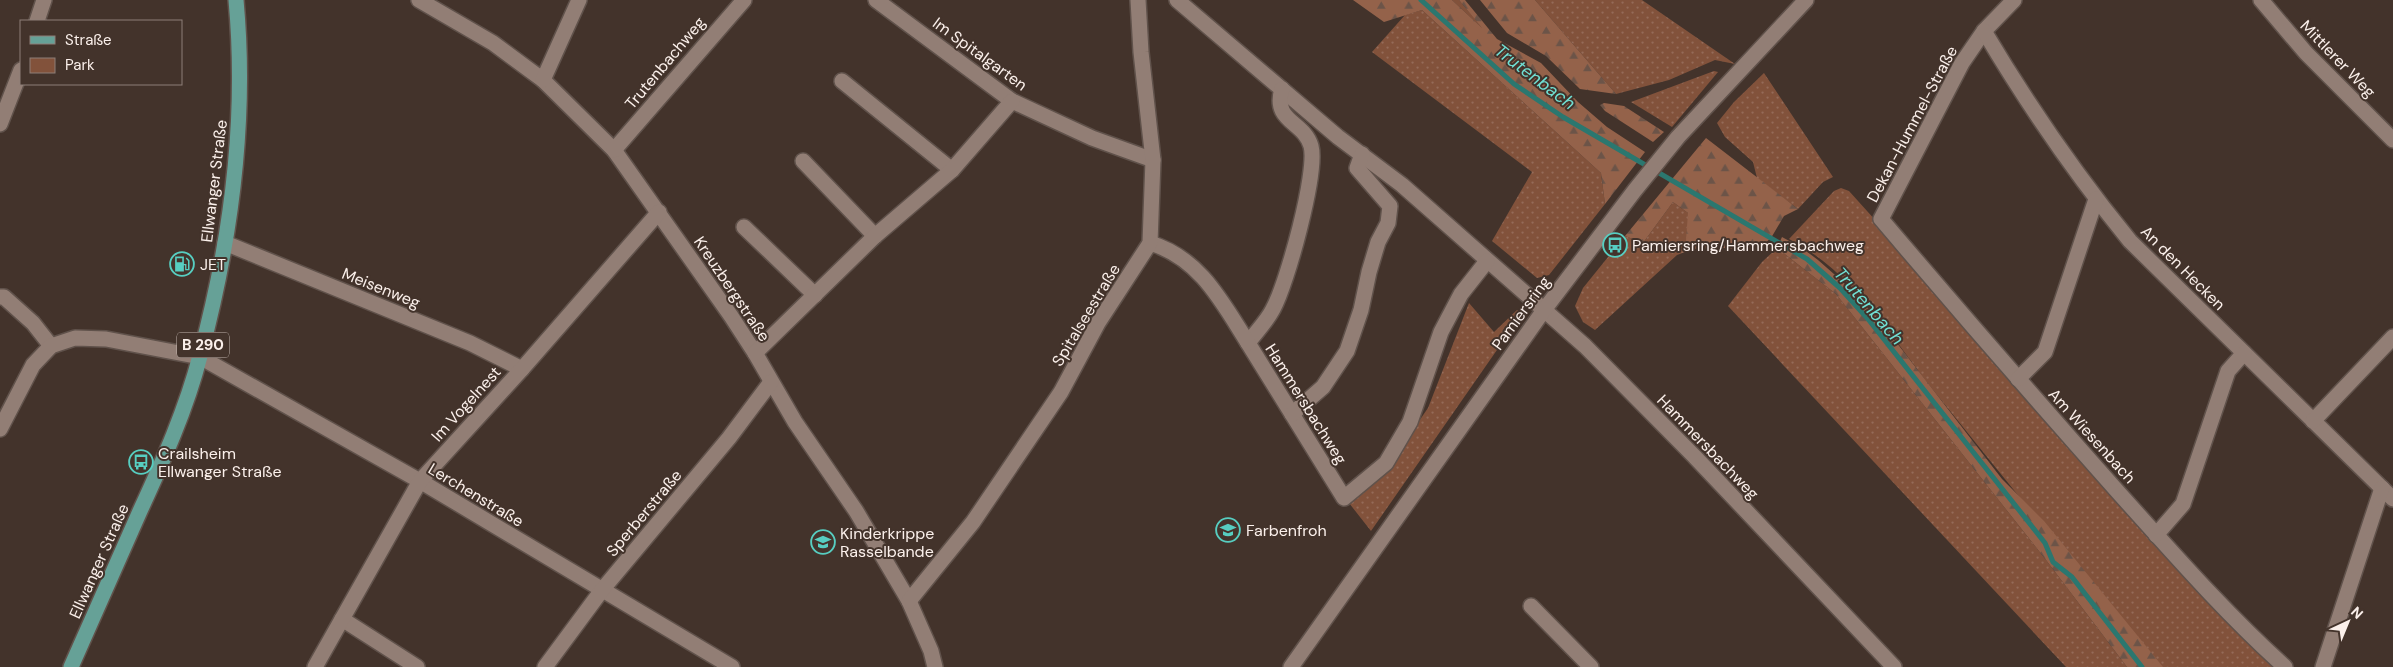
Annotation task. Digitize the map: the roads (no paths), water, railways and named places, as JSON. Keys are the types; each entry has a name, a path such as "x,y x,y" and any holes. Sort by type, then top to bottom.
{"main road":[{"name":"Ellwanger Straße","path":"71,667 160,466 200,357 225,243 240,106 240,50 236,0"}],"street":[{"path":"37,20 44,0"},
{"name":"Kreuzbergstraße","path":"419,0 493,43 542,80 614,150 755,352 795,422 856,511 909,601 931,652 934,667"},
{"path":"542,80 579,0"},
{"name":"Trutenbachweg","path":"614,150 744,0"},
{"name":"Im Spitalgarten","path":"876,0 1012,101 1092,138 1153,160"},
{"path":"1138,0 1141,52 1153,160 1150,243"},
{"name":"Hammersbachweg","path":"1177,0 1282,89 1402,185 1585,346 1689,451 1894,667"},
{"name":"Pamiersring","path":"1292,667 1544,310 1635,190 1671,146 1806,0"},
{"name":"Dekan-Hummel-Straße","path":"1882,219 1962,63 1984,31 2014,0"},
{"name":"Mittlerer Weg","path":"2261,0 2306,53 2393,140"},
{"name":"An den Hecken","path":"1984,31 2023,96 2096,199 2130,241 2393,499"},
{"path":"0,124 20,73"},
{"path":"842,81 952,170"},
{"name":"Hammersbachweg","path":"1248,343 1273,309 1287,271 1311,172 1313,156 1311,144 1284,115 1280,108 1279,100 1282,89"},
{"path":"755,352 875,236 952,170 1012,101"},
{"path":"1292,414 1323,387 1347,351 1361,310 1374,257 1388,223 1390,206 1357,168 1362,154"},
{"path":"803,161 875,236"},
{"path":"2018,379 2045,352 2096,199"},
{"name":"Im Vogelnest","path":"315,667 420,481 522,369 658,212"},
{"name":"Am Wiesenbach","path":"1882,219 2018,379 2156,534 2244,631 2285,667"},
{"path":"744,227 815,295"},
{"name":"Meisenweg","path":"225,243 470,343 522,369"},
{"name":"Hammersbachweg","path":"1150,243 1165,247 1188,262 1212,286 1344,498 1386,463 1410,422 1441,332 1460,294 1487,260"},
{"name":"Spitalseestraße","path":"909,601 973,522 1061,392 1098,323 1150,243"},
{"path":"0,297 4,297 34,323 52,346 33,366 0,428"},
{"path":"2312,421 2393,337"},
{"name":"Lerchenstraße","path":"52,346 75,338 106,339 200,357 420,481 732,667"},
{"path":"2156,534 2183,504 2228,371 2244,353"},
{"name":"Sperberstraße","path":"545,667 602,590 728,438 771,382"},
{"path":"2323,667 2382,488"},
{"path":"1531,606 1591,667"},
{"path":"342,619 417,667"}],"waterway":[{"name":"Trutenbach","path":"1421,0 1514,84 1563,117 1807,259 1840,288 1868,319 2045,543 2053,562 2072,577 2142,667"}],"place":[{"name":"Pamiersring/Hammersbachweg","path":"1615,245"},
{"name":"JET","path":"182,264"},
{"name":"Crailsheim Ellwanger Straße","path":"141,462"},
{"name":"Farbenfroh","path":"1228,530"},
{"name":"Kinderkrippe Rasselbande","path":"823,542"}]}
